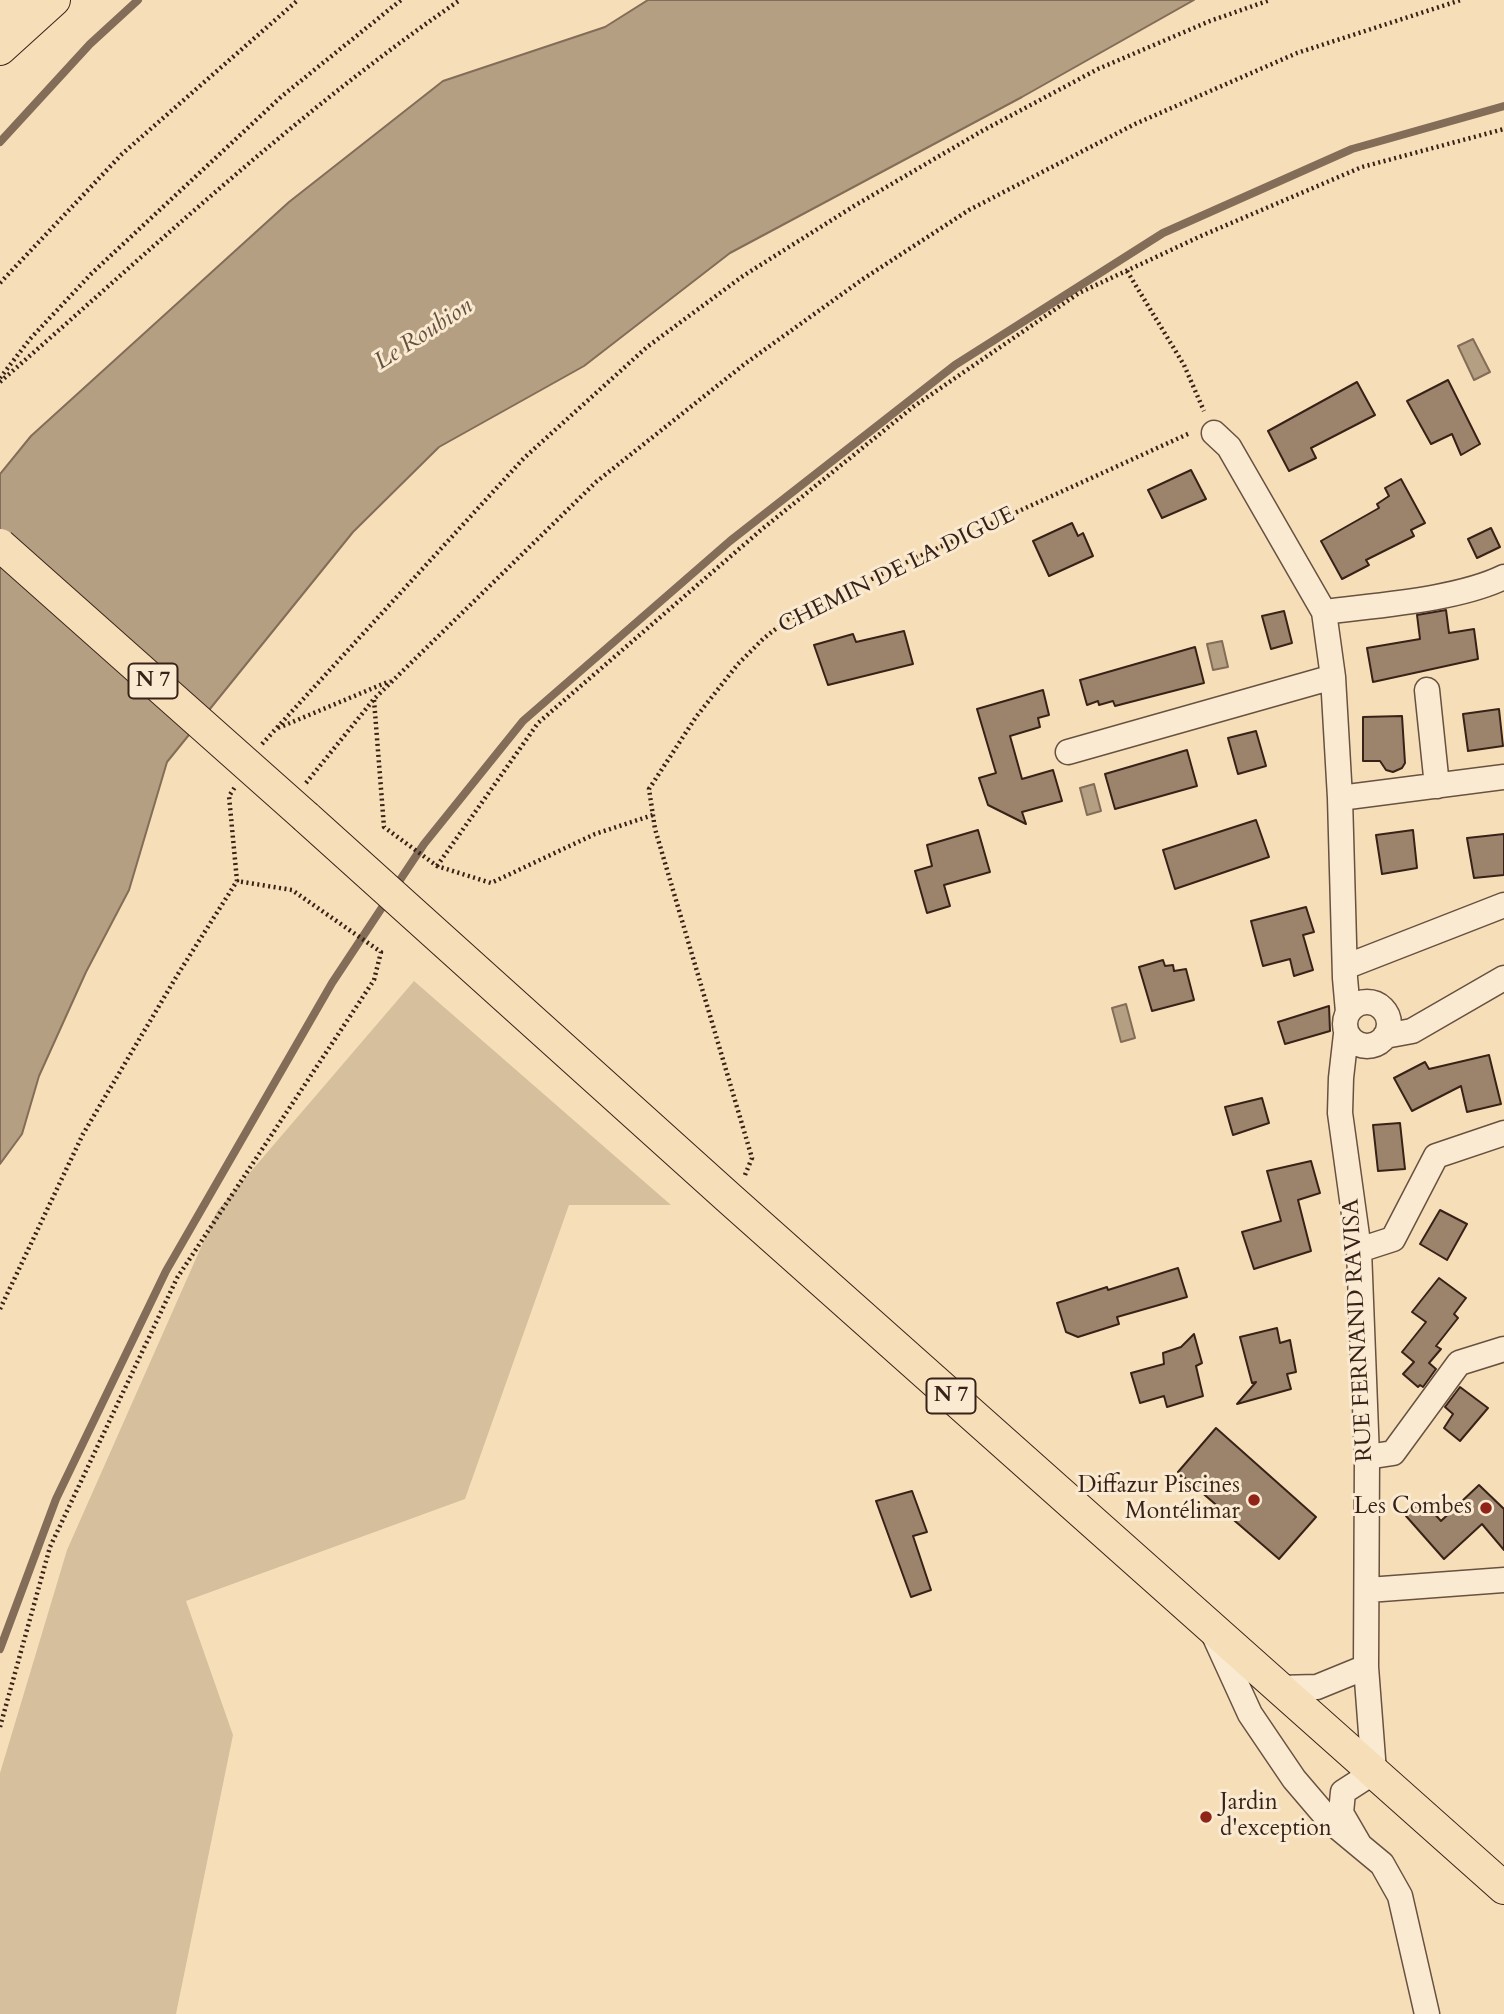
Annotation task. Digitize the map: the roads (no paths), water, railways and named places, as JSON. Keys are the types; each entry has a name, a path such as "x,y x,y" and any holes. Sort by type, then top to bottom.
{"main road":[{"path":"0,27 19,0"},
{"path":"0,49 54,0"},
{"name":"N 7","path":"0,545 1504,1888"}],"street":[{"path":"1214,433 1229,447 1324,612 1333,677 1345,972 1367,1024 1412,1031 1504,978"},
{"path":"1324,612 1473,589 1504,577"},
{"path":"1068,752 1333,677"},
{"path":"1427,690 1437,786"},
{"path":"1340,798 1504,777"},
{"path":"1345,972 1504,905"},
{"name":"RUE FERNAND RAVISA","path":"1367,1024 1341,1078 1340,1113 1359,1250 1367,1457 1367,1667 1374,1772"},
{"path":"1359,1250 1393,1239 1436,1156 1504,1133"},
{"path":"1367,1457 1392,1453 1460,1363 1504,1349"},
{"path":"1368,1590 1504,1580"},
{"path":"1212,1629 1250,1714 1294,1779 1329,1820 1382,1864 1400,1896 1427,2014"},
{"path":"1278,1688 1317,1687 1367,1667"},
{"path":"1359,1844 1341,1813 1343,1792 1374,1772"}],"water":[{"name":"Le Roubion","path":"648,0 1194,0 1022,97 730,253 584,366 439,447 353,532 167,762 129,890 86,972 39,1076 22,1134 0,1164 0,474 31,436 289,202 443,81 605,27"},
{"path":"1473,339 1490,372 1474,380 1458,346"},
{"path":"1222,641 1228,667 1213,670 1207,644"},
{"path":"1094,784 1101,811 1087,815 1080,788"},
{"path":"1126,1004 1135,1038 1121,1042 1112,1008"}],"waterway":[{"path":"0,142 90,44 138,0"},
{"path":"394,889 424,844 523,721 730,541 955,365 1163,233 1352,149 1504,106"},
{"path":"0,1649 56,1499 166,1271 332,983 387,900"}],"place":[{"name":"Diffazur Piscines Montélimar","path":"1254,1500"},
{"name":"Les Combes","path":"1486,1508"},
{"name":"Jardin d'exception","path":"1206,1817"}]}
